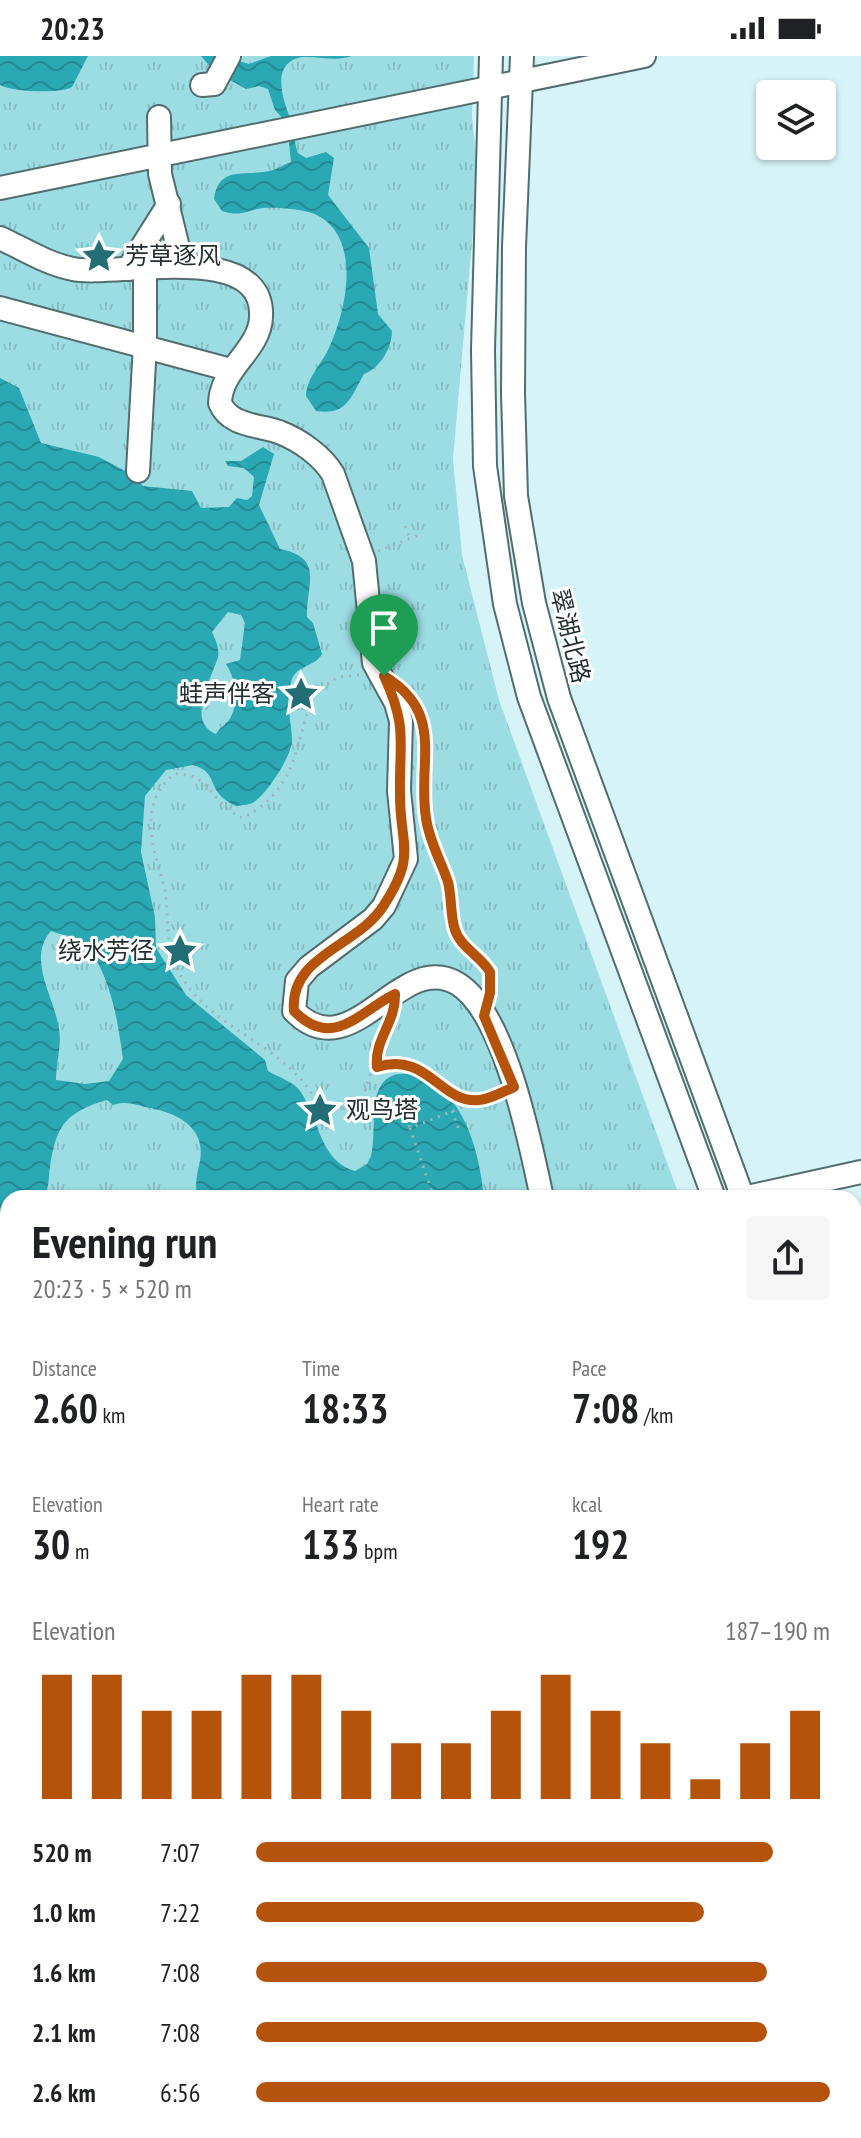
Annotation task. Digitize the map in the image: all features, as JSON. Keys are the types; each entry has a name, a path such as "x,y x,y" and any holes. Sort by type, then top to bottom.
{"street":[{"path":"210,82 229,56"},
{"path":"491,56 483,350 485,466 505,604 529,697 711,1190"},
{"name":"翠湖北路","path":"522,56 514,231 513,393 516,496 534,603 559,698 740,1190"},
{"path":"0,188 644,56"},
{"path":"159,117 160,156 182,264"},
{"path":"138,471 145,344 136,268 169,204"},
{"path":"0,238 72,269 92,272 182,264 224,273 244,283 257,296 261,315 259,331 231,370 220,393 223,411 230,418 279,432 325,462 342,496 362,557 371,645 401,721 399,791 406,859 384,906 373,919 309,967 297,981 294,1011 313,1026 340,1026 355,1022 416,980 447,980 460,985 484,1016 514,1087 524,1116 540,1190"},
{"path":"0,308 145,344 231,370"},
{"path":"779,1190 861,1172"}],"path":[{"path":"405,526 410,539"},
{"path":"362,557 419,535"},
{"path":"377,666 362,674 338,677 314,693 291,771 281,790 256,811 243,818 228,812 202,779 191,774 174,774 155,792 150,826 166,897 171,958 191,989 213,1012 264,1051 292,1067 308,1084 318,1105 345,1110 357,1105 362,1101 371,1071 394,1064 418,1067 457,1094 478,1101"},
{"path":"418,712 427,741 425,818 448,883 453,923 461,942 490,972 490,993 484,1016"},
{"path":"377,1067 378,1043 392,1022 395,994"},
{"path":"410,1128 514,1087"},
{"path":"404,1110 431,1190"},
{"path":"452,1111 459,1130"}],"green space":[{"path":"0,56 474,56 472,117 478,173 453,459 462,555 499,700 677,1190 0,1190"}],"water":[{"path":"0,56 88,56 72,87 25,91 0,85"},
{"path":"201,56 223,56 249,64 271,56 352,56 333,59 303,57 292,61 285,67 281,85 298,153 306,158 326,152 334,158 328,195 369,248 378,314 392,331 384,357 364,374 347,403 335,411 316,411 306,396 311,378 334,336 345,297 345,256 339,238 329,223 312,213 285,208 240,213 222,211 214,199 222,180 236,174 273,170 291,162 287,123 275,110 268,89 259,86 246,89 214,71"},
{"path":"0,378 19,388 41,443 99,457 127,472 143,486 192,491 201,508 229,507 237,498 247,500 252,496 254,477 244,468 228,466 225,461 241,461 263,447 274,454 259,505 280,549 294,553 308,566 307,617 313,623 322,654 293,676 288,697 292,738 289,753 279,773 254,802 236,806 226,801 207,773 193,765 166,770 145,796 141,852 155,917 156,948 186,995 265,1060 268,1071 297,1088 327,1148 343,1166 355,1171 367,1164 371,1156 379,1089 386,1079 406,1074 429,1082 455,1105 475,1149 483,1190 197,1190 201,1149 194,1131 179,1118 160,1110 123,1103 113,1105 107,1100 82,1110 65,1122 52,1153 46,1190 0,1190","holes":["228,612 241,615 245,623 240,660 226,664 234,684 235,706 229,720 216,734 207,728 201,709 218,654 212,632","51,931 74,937 86,945 95,957 116,1015 123,1059 109,1081 85,1084 56,1080 59,1029 44,979 41,954"]}],"place":[{"name":"芳草逐风","path":"99,256"},
{"name":"蛙声伴客","path":"301,694"},
{"name":"绕水芳径","path":"180,951"},
{"name":"观鸟塔","path":"320,1110"}],"route":[{"path":"384,676 408,693 422,722 427,741 425,818 448,883 453,923 461,942 479,957 490,972 490,993 484,1016 496,1038 514,1087 478,1101 457,1094 418,1067 404,1064 377,1067 378,1043 392,1022 395,994 380,1001 370,1013 355,1022 340,1026 313,1026 294,1011 297,981 309,967 373,919 384,906 406,859 407,841 399,791 401,721 384,676"}]}
